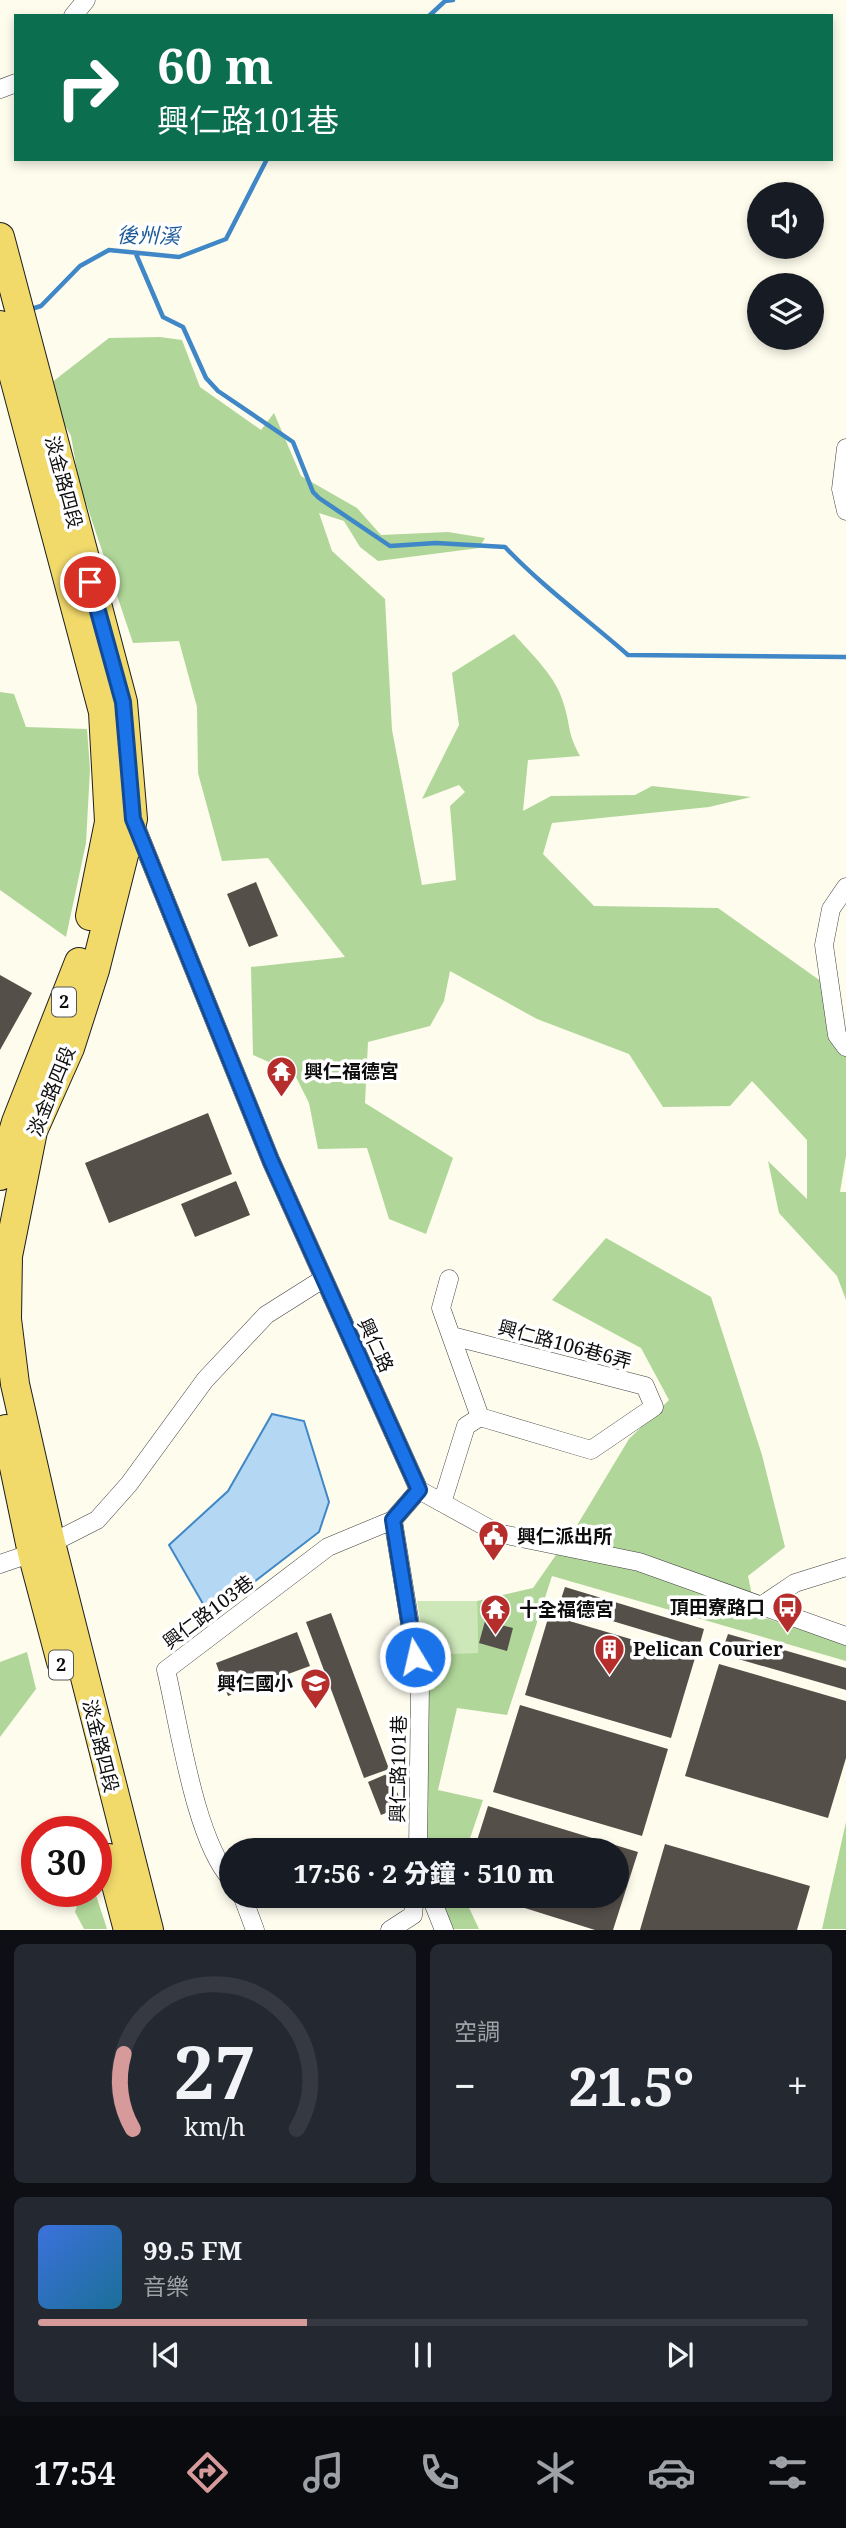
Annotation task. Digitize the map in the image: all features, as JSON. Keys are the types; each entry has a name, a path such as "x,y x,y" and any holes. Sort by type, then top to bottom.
{"main road":[{"name":"2","path":"0,237 11,281 11,336"},
{"name":"淡金路四段","path":"11,336 123,702 121,821 78,1022 33,1131 8,1256 7,1319 41,1548 128,1930"},
{"name":"淡金路四段","path":"0,1176 16,1122 83,953 121,821"},
{"name":"淡金路四段","path":"0,1399 149,1930"}],"street":[{"path":"75,14 86,0"},
{"path":"846,448 841,489 846,511"},
{"name":"興仁路","path":"121,821 419,1490"},
{"path":"846,887 831,909 824,945 838,1035 846,1047"},
{"path":"0,1564 41,1548 97,1520 129,1484 205,1380 257,1324 266,1315 323,1279"},
{"path":"442,1503 466,1426 480,1417 441,1308 449,1279"},
{"name":"興仁路106巷6弄","path":"452,1336 645,1386 654,1408 591,1450 480,1417"},
{"path":"393,1520 419,1490 497,1533 639,1562 846,1636"},
{"name":"興仁路101巷","path":"393,1520 420,1685 418,1838"},
{"name":"興仁路103巷","path":"219,1863 201,1817 166,1671 328,1547 393,1520"},
{"path":"761,1606 795,1583 846,1567"},
{"path":"247,1908 255,1930"},
{"path":"390,1930 413,1914 414,1908"},
{"path":"435,1908 444,1930"}],"green space":[{"path":"160,337 182,340 200,387 261,430 274,413 301,476 357,508 381,535 448,532 485,538 479,548 378,561 360,547 344,521 319,513 332,551 385,599 392,730 422,885 456,880 450,806 465,792 459,785 422,799 459,725 452,673 514,634 556,685 580,756 528,760 523,811 551,796 635,795 652,786 751,797 709,807 552,823 543,854 594,906 718,908 822,982 846,1044 846,1156 840,1192 846,1192 846,1300 837,1276 779,1213 768,1161 807,1199 807,1140 752,1081 730,1106 663,1107 629,1054 537,1019 450,971 444,1001 430,1026 368,1042 365,1103 453,1158 426,1234 389,1219 367,1148 318,1149 309,1103 294,1073 253,1055 251,967 345,957 268,858 222,861 198,773 197,707 179,641 133,643 79,482 71,436 52,402 51,383 109,338"},
{"path":"0,692 14,694 26,727 87,729 90,769 86,843 66,937 0,890"},
{"path":"606,1238 711,1297 762,1455 785,1547 748,1576 756,1615 846,1644 846,1661 552,1576 507,1715 457,1708 438,1790 483,1800 470,1838 425,1838 426,1654 478,1653 477,1601 533,1588 579,1522 629,1439 669,1400 641,1348 552,1300"},
{"path":"417,1601 477,1601 478,1653 426,1654"},
{"path":"27,1652 36,1689 0,1737 0,1662"},
{"path":"846,1822 846,1929 822,1929"},
{"path":"76,1907 100,1907 107,1929 84,1929 75,1912"},
{"path":"440,1908 469,1908 479,1929 448,1929"}],"water":[{"path":"272,1414 304,1421 329,1502 319,1532 210,1616 169,1545 228,1491"}],"building":[{"path":"256,882 278,936 249,947 227,894"},
{"path":"0,975 32,993 0,1050"},
{"path":"208,1113 232,1174 109,1223 85,1163"},
{"path":"236,1181 250,1215 195,1237 181,1204"},
{"path":"565,1587 704,1629 699,1647 559,1605"},
{"path":"331,1613 389,1769 364,1778 306,1622"},
{"name":"Pelican Courier","path":"549,1615 695,1658 671,1738 525,1695"},
{"name":"十全福德宮","path":"485,1621 513,1628 507,1651 479,1643"},
{"path":"297,1632 310,1666 228,1696 216,1663"},
{"path":"728,1634 846,1668 846,1690 721,1654"},
{"path":"719,1664 846,1701 846,1758 828,1818 685,1776"},
{"path":"520,1705 668,1749 642,1836 493,1792"},
{"path":"389,1773 403,1806 381,1815 368,1782"},
{"path":"488,1806 592,1838 478,1838"},
{"path":"665,1844 810,1886 797,1930 640,1930"},
{"path":"629,1849 638,1852 629,1880"},
{"path":"524,1908 620,1908 613,1930 595,1930"}],"waterway":[{"name":"後州溪","path":"431,14 445,1 453,0"},
{"name":"後州溪","path":"31,309 41,306 80,266 109,250 179,257 226,239 266,161"},
{"path":"136,254 163,317 183,327 206,378 218,391 293,442 313,492 319,498 390,546 436,543 505,547 628,655 846,657"}],"place":[{"name":"興仁福德宮","path":"281,1098"},
{"name":"興仁派出所","path":"494,1563"},
{"name":"頂田寮路口","path":"788,1634"},
{"name":"十全福德宮","path":"496,1636"},
{"name":"Pelican Courier","path":"610,1676"},
{"name":"興仁國小","path":"316,1710"}],"route":[{"path":"90,582 123,702 133,819 271,1161 419,1490 393,1520 415,1657"}]}
